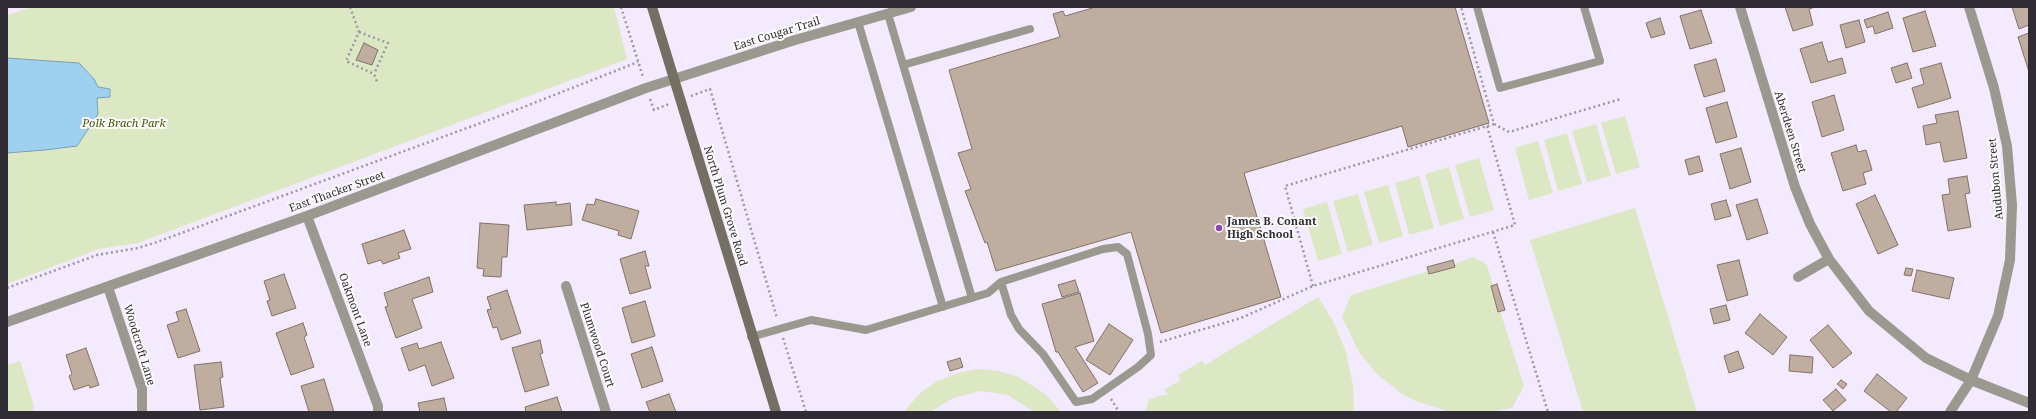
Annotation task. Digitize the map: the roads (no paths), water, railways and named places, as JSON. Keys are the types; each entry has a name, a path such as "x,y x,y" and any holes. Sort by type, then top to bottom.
{"street":[{"name":"North Plum Grove Road","path":"652,7 776,412"},
{"name":"East Cougar Trail","path":"674,79 795,40 911,7"},
{"name":"Aberdeen Street","path":"1740,7 1795,188 1810,224 1829,259 1875,315 1926,358 1972,380 2029,403"},
{"name":"Audubon Street","path":"1950,412 1972,380 1998,316 2010,260 2012,205 2007,146 1994,88 1969,7"},
{"name":"East Thacker Street","path":"7,322 307,216 674,79"},
{"name":"Oakmont Lane","path":"307,216 378,406 378,412"},
{"path":"1798,277 1829,259"},
{"name":"Plumwood Court","path":"566,286 606,412"},
{"name":"Woodcroft Lane","path":"108,287 142,389 142,412"}],"lane":[{"path":"1477,7 1500,88 1600,61 1584,7"},
{"path":"888,14 972,298"},
{"path":"858,22 943,307"},
{"path":"903,64 1030,29"},
{"path":"752,337 811,320 866,330 988,294 1001,282 1103,248 1118,247 1127,254 1150,345 1151,355 1138,367 1092,399 1076,402 1043,354 1019,329 1011,315 1001,282"}],"water":[{"path":"7,58 79,63 94,79 98,87 110,89 110,97 97,98 98,114 77,146 7,153"}],"place":[{"name":"James B. Conant High School","path":"1219,228"}],"park label":[{"name":"Polk Brach Park","path":"124,124"}]}
